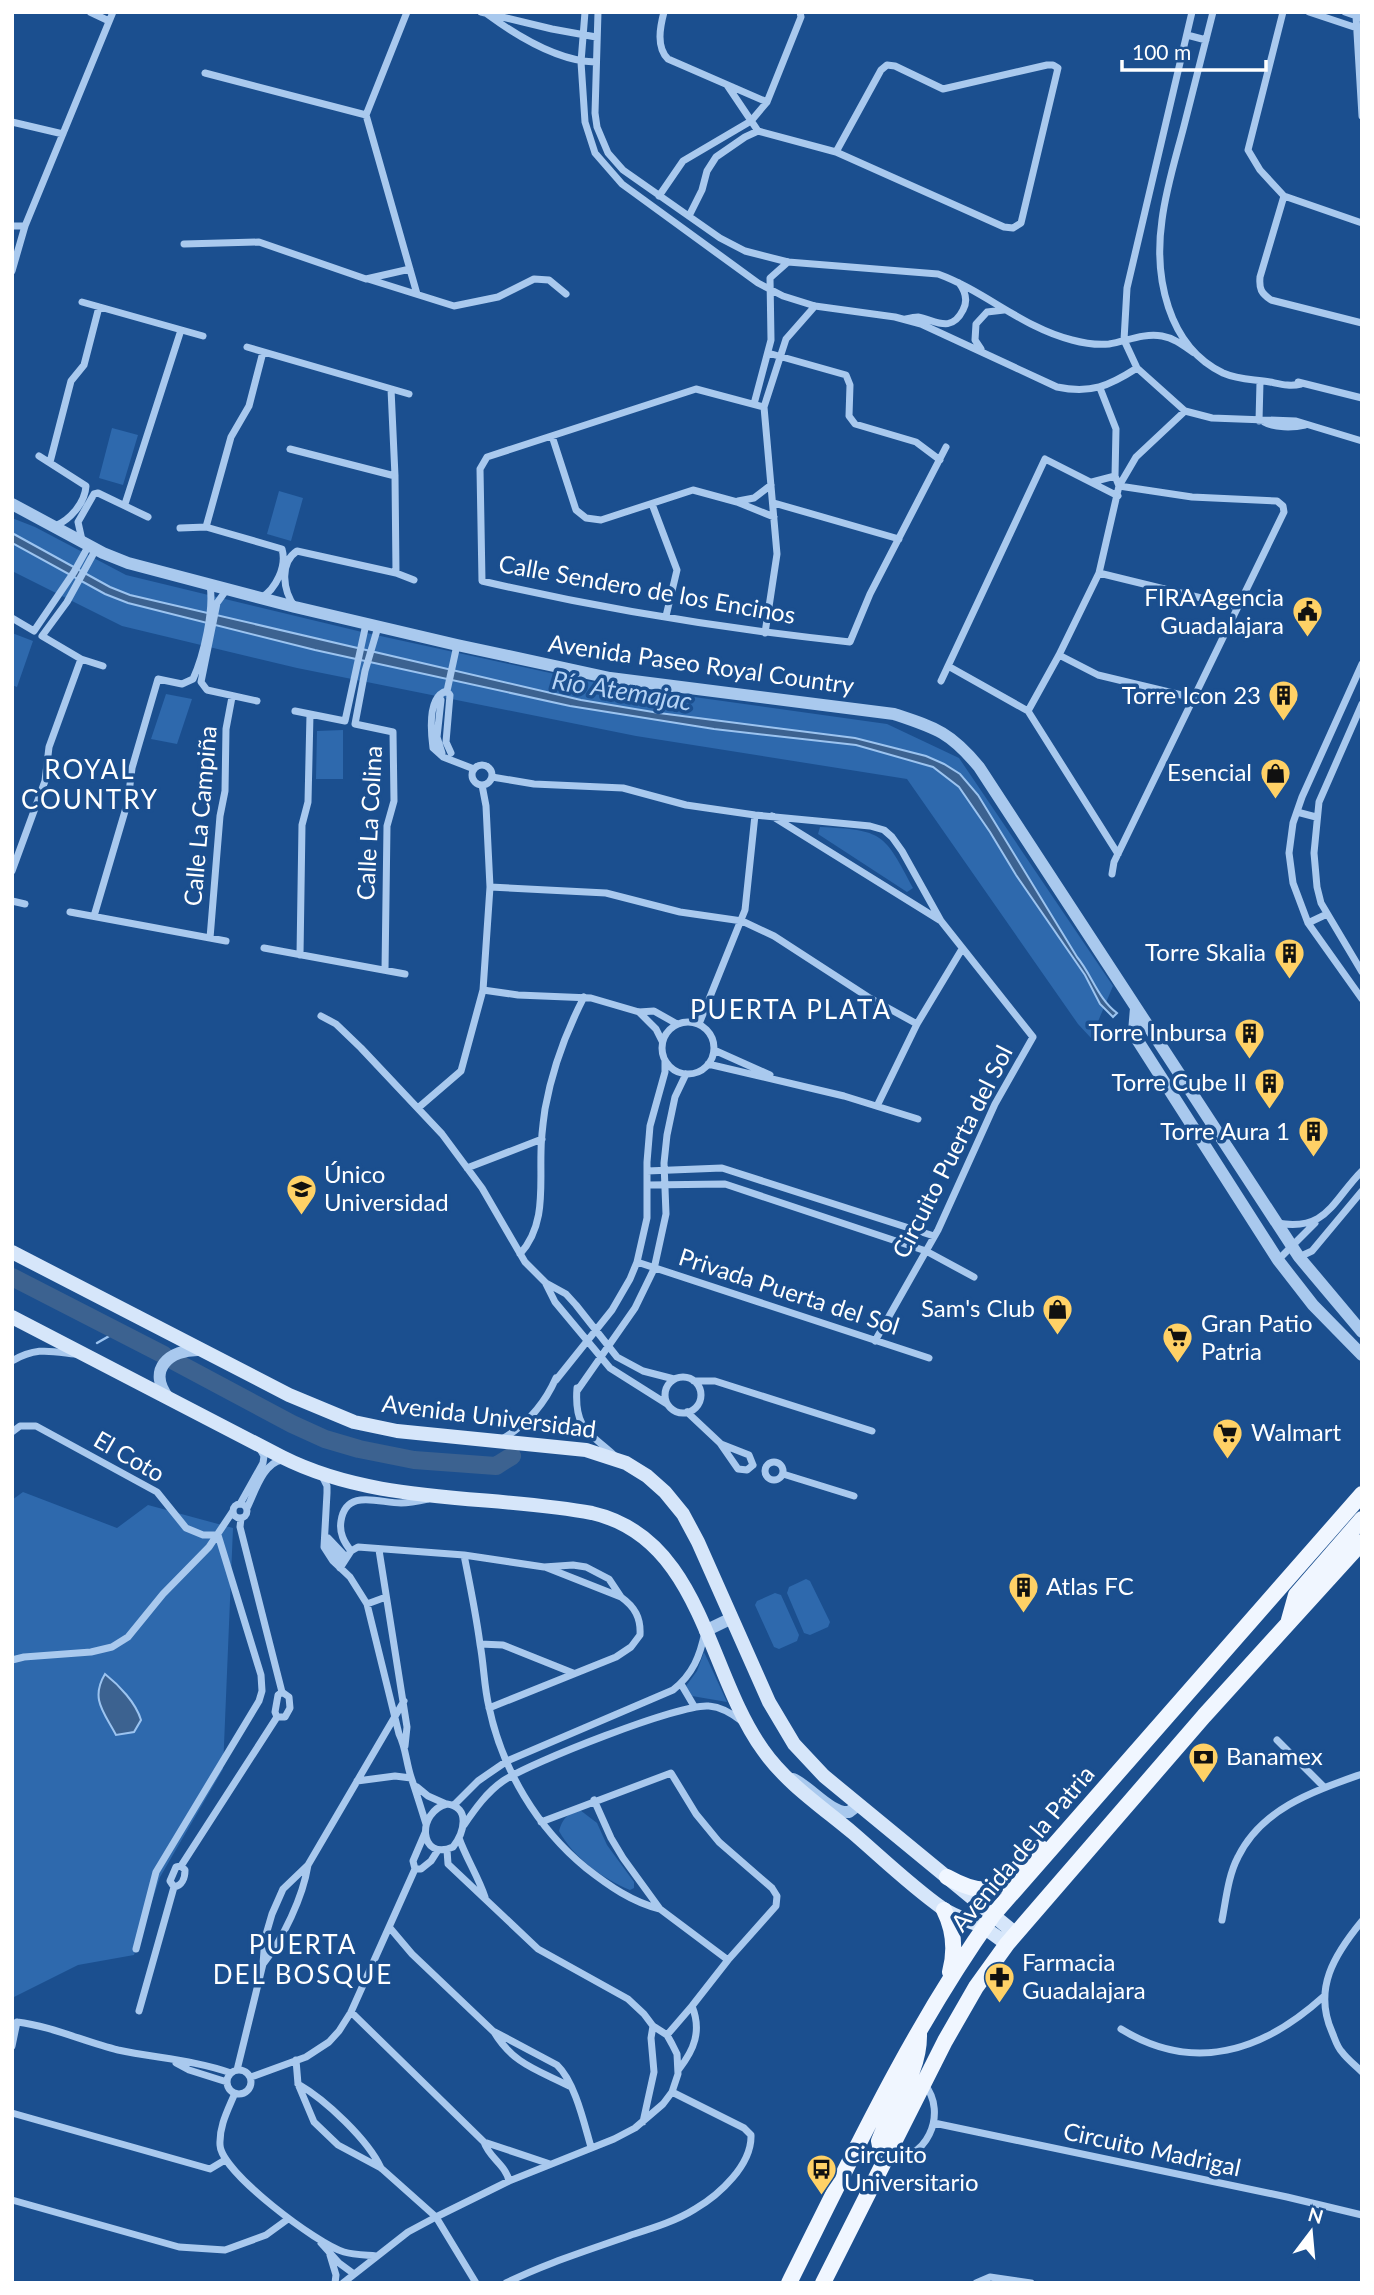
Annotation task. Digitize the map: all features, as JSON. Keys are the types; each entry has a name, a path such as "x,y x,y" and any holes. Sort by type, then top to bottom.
{"main road":[{"name":"Avenida Universidad","path":"12,1252 289,1395 354,1422 397,1430 586,1450 621,1461 647,1476 683,1514 769,1702 794,1744 824,1776 947,1877 988,1922 1011,1939"},
{"name":"Avenida Universidad","path":"12,1317 291,1462 320,1473 373,1488 576,1510 604,1516 649,1541 671,1565 705,1631 749,1728 762,1749 786,1777 944,1910 988,1922"},
{"name":"Avenida de la Patria","path":"789,2283 919,2028 988,1922 1362,1494"},
{"path":"1289,1622 1296,1595 1362,1519"},
{"name":"Avenida de la Patria","path":"823,2283 922,2083 976,1987 1011,1939 1117,1815 1362,1542"},
{"path":"947,1877 973,1889 998,1886 1008,1880 1032,1853 1063,1834"},
{"path":"939,1995 954,1954 953,1936 944,1910"},
{"path":"886,2156 881,2151 879,2141 915,2063 919,2028"}],"street":[{"path":"90,12 109,21"},
{"path":"12,271 25,226 113,12"},
{"path":"407,12 366,115 417,294"},
{"path":"585,12 581,62 585,122 594,153 622,184 769,288 783,296 815,306 921,324 1057,387 1081,390 1101,387 1137,368"},
{"path":"598,12 595,62 597,127 608,153 623,170 720,238 745,251 788,262 938,274 959,282 1039,329 1074,341 1108,344 1147,335 1162,336 1175,340 1230,376 1277,385 1301,384 1362,398"},
{"path":"664,12 661,24 663,54 668,59 767,102"},
{"path":"659,195 683,161 751,121 767,102 801,17 800,12"},
{"path":"1192,12 1127,288 1124,340 1137,368 1185,411 1212,418 1296,421 1362,441"},
{"path":"1194,353 1171,316 1161,270 1160,234 1166,198 1213,12"},
{"path":"1310,12 1333,16 1357,28"},
{"path":"1345,12 1359,17 1357,28 1362,116"},
{"path":"484,13 596,37"},
{"path":"1280,14 1248,150 1259,170 1284,196 1362,223"},
{"path":"503,18 541,47 581,62 595,62"},
{"path":"1187,35 1206,40"},
{"path":"689,216 702,190 707,172 716,158 758,131 836,152 1004,227 1013,228 1020,223 1058,68 1046,65 943,89 895,66 887,65 881,70 836,152"},
{"path":"205,72 366,115"},
{"path":"727,85 758,131"},
{"path":"12,122 63,134"},
{"path":"708,146 716,158"},
{"path":"1284,196 1260,277 1262,294 1271,300 1362,323"},
{"path":"12,226 25,226"},
{"path":"184,244 259,242 454,306 498,298 534,279 549,280 566,294"},
{"path":"754,404 771,340 770,278 788,262"},
{"path":"366,279 410,269"},
{"path":"902,319 918,317 941,325 957,319 962,313 966,297 959,282"},
{"path":"82,302 203,336"},
{"path":"765,633 776,570 774,503 764,407 786,339 815,306"},
{"path":"50,462 71,381 84,365 99,307"},
{"path":"985,353 975,340 976,324 987,312 995,309 1011,313"},
{"path":"125,505 181,330"},
{"path":"247,347 409,394"},
{"path":"206,527 231,437 248,406 263,352"},
{"path":"768,353 846,375 850,385 849,416 855,424 916,442 940,460"},
{"path":"1261,382 1261,421"},
{"path":"1101,387 1116,429 1115,476 1119,486"},
{"path":"391,389 396,573"},
{"name":"Calle Sendero de los Encinos","path":"764,407 696,389 487,457 481,469 482,581 666,617 765,633 850,642 870,594 946,447"},
{"path":"1028,711 1099,573 1119,486 1136,457 1185,411"},
{"path":"552,436 576,510 586,518 601,520 693,490 737,502 774,517"},
{"path":"290,449 395,476"},
{"path":"39,456 86,486 71,517 55,526"},
{"path":"941,681 1045,459 1118,496"},
{"path":"1092,482 1115,476"},
{"path":"737,502 754,498 771,485"},
{"path":"1112,874 1118,854 1284,512 1280,503 1192,497 1119,486"},
{"path":"103,667 81,659 42,636 67,602 88,550 78,522 94,494 98,493 148,517"},
{"path":"774,503 899,538"},
{"name":"Avenida Paseo Royal Country","path":"12,504 55,526 88,550 138,567 295,607 371,631 456,650 610,678 894,714 937,728 963,748 979,767 1295,1252 1362,1333"},
{"path":"652,504 677,570 666,617"},
{"path":"180,528 206,527 282,549 283,558 276,582 261,598"},
{"path":"12,618 34,631 88,550"},
{"path":"295,607 286,593 284,579 291,555 297,551 396,573 414,580"},
{"path":"1099,573 1238,607"},
{"name":"Calle La Campiña","path":"210,585 214,602 201,682 206,690 257,701"},
{"name":"Calle La Campiña","path":"214,602 227,589"},
{"name":"Calle La Colina","path":"295,711 345,721 371,631"},
{"name":"Calle La Campiña","path":"94,916 128,801 132,768 158,679 182,684 193,679 209,636"},
{"path":"447,755 454,702 447,692 456,650"},
{"path":"1059,655 1098,674 1194,698"},
{"path":"12,870 45,780 49,747 81,659"},
{"path":"1362,664 1297,812 1290,844 1290,866 1297,897 1308,923 1362,999"},
{"path":"948,666 1028,711 1118,854"},
{"name":"Calle La Colina","path":"361,672 355,724 393,732 394,801 387,826 384,970"},
{"path":"447,692 437,697 432,730 433,748 458,764 474,769 481,765 487,766 492,777 482,785"},
{"name":"Calle La Campiña","path":"210,938 220,816 225,791 226,729 232,697"},
{"path":"1362,704 1326,784 1316,817 1314,853 1317,887 1327,914 1362,972"},
{"path":"300,955 302,825 308,802 310,714"},
{"path":"418,1108 461,1072 483,990 490,887 486,806 482,785 474,779 474,769"},
{"name":"Circuito Puerta del Sol","path":"492,777 534,784 623,788 686,805 755,815 870,826 884,830 902,850 941,921 1033,1037 995,1104 934,1236 875,1341"},
{"path":"1297,812 1316,817"},
{"path":"699,1024 719,968 742,921 755,815"},
{"name":"Circuito Puerta del Sol","path":"772,816 941,921"},
{"path":"490,887 606,892 680,912 742,921 767,932 868,997 917,1024"},
{"path":"12,901 25,904"},
{"name":"Calle La Campiña","path":"70,912 226,941"},
{"path":"1308,923 1327,914"},
{"path":"264,948 405,974"},
{"path":"877,1105 917,1024 962,949"},
{"path":"483,990 518,995 584,998 639,1012 654,1011 677,1024"},
{"path":"520,1254 532,1236 541,1204 542,1139 546,1105 557,1061 584,998"},
{"name":"Avenida Paseo Royal Country","path":"1136,1008 1134,1032 1229,1185 1278,1260 1313,1305 1362,1355"},
{"path":"639,1012 656,1029 662,1041"},
{"path":"321,1016 336,1024 418,1108 467,1168 493,1205 520,1254 546,1283 555,1302 610,1368 676,1411 693,1410 700,1399 698,1386 694,1381"},
{"path":"677,1024 699,1024 710,1035 714,1050 702,1070 685,1074 670,1067 665,1061 661,1051 662,1041 665,1034 677,1024"},
{"path":"714,1050 780,1079"},
{"path":"499,1441 526,1420 544,1400 559,1371 596,1330 622,1294 637,1262 647,1218 650,1126 665,1072 665,1061"},
{"path":"708,1064 748,1075 780,1079 918,1119"},
{"path":"621,1461 582,1424 576,1408 577,1391 641,1299 654,1269 664,1228 669,1122 678,1088 685,1074"},
{"path":"1166,1085 1179,1085 1192,1105 1205,1112"},
{"path":"467,1168 542,1139"},
{"path":"647,1171 722,1168 934,1236"},
{"path":"1295,1252 1321,1217 1362,1171"},
{"path":"1229,1185 1236,1182 1243,1185 1263,1216 1276,1223 1307,1225 1321,1217"},
{"path":"648,1185 725,1184 926,1251 974,1277"},
{"path":"1278,1260 1295,1252 1312,1251 1362,1191"},
{"path":"806,1210 810,1196"},
{"name":"Privada Puerta del Sol","path":"637,1262 929,1358"},
{"path":"546,1283 566,1294 617,1357 643,1371 674,1379 681,1377 694,1381 715,1381 872,1431"},
{"path":"1313,1305 1326,1303 1352,1330 1362,1333"},
{"path":"169,1399 160,1385 166,1361 179,1351 200,1350"},
{"path":"12,1361 27,1352 83,1355"},
{"path":"667,1404 666,1390 674,1379"},
{"path":"687,1412 720,1443 738,1469 747,1470 753,1465"},
{"name":"El Coto","path":"12,1432 20,1426 36,1426 157,1492 186,1528 203,1535 218,1535"},
{"path":"240,1518 247,1515 244,1506 264,1460 255,1443"},
{"path":"720,1443 749,1455 753,1465"},
{"path":"12,1660 91,1652 112,1647 128,1637 163,1594 218,1535 233,1510 244,1506 268,1466 281,1460 291,1462"},
{"path":"777,1462 782,1466 783,1474 779,1479 771,1480 766,1476 765,1468 769,1463 777,1462"},
{"path":"753,1465 765,1468"},
{"path":"320,1473 327,1486 325,1535 333,1553 347,1557 379,1550 464,1555 544,1567 573,1565 598,1572 609,1579 621,1597"},
{"path":"783,1474 854,1496"},
{"path":"439,1496 401,1503 364,1498 353,1501 343,1514 340,1525 350,1540 347,1557 350,1577 367,1604 394,1718 405,1747 431,1847 442,1850"},
{"path":"233,1510 240,1518"},
{"path":"240,1518 240,1527 282,1692 289,1697 290,1708 285,1717 278,1717"},
{"path":"136,1949 156,1872 242,1731 262,1691 261,1675 218,1535"},
{"path":"379,1550 404,1701 407,1727 405,1747"},
{"path":"464,1555 489,1708 507,1761 531,1810 568,1853 610,1886 627,1897 660,1909 728,1960"},
{"path":"489,1708 616,1657 631,1647 640,1635 639,1617 629,1602 544,1567"},
{"path":"367,1604 386,1597"},
{"path":"251,2077 296,2060 329,2042 351,2012 415,1869 413,1861 435,1809 451,1805 478,1781 507,1761 673,1690 681,1684 697,1661 705,1631 732,1618"},
{"path":"480,1644 503,1645 574,1673"},
{"path":"681,1684 694,1706"},
{"path":"278,1717 275,1712 278,1695 282,1692"},
{"path":"251,2077 250,2088 241,2094 235,2094 228,2088 227,2082 234,2071 264,1964 265,1938 272,1914 284,1889 308,1865 404,1701"},
{"path":"415,1869 421,1869 442,1850 453,1847 464,1825 492,1789 513,1774 615,1733 694,1706 725,1710 749,1728"},
{"path":"139,2011 174,1888 179,1886 184,1877 185,1870 181,1866 278,1717"},
{"path":"609,1718 615,1733"},
{"path":"1277,1740 1324,1787"},
{"path":"541,1822 671,1773 696,1814 719,1842 772,1888 777,1896 775,1906 667,2035"},
{"path":"1222,1920 1227,1890 1237,1858 1251,1837 1272,1815 1306,1795 1362,1774"},
{"path":"357,1781 395,1776 413,1782 428,1796 460,1810 464,1825"},
{"path":"786,1777 806,1786 838,1811 849,1812 859,1805"},
{"path":"594,1801 623,1858 652,1894 660,1909"},
{"path":"459,1837 487,1901"},
{"path":"343,2283 408,2232 509,2181 614,2139 642,2122 672,2092 678,2070 677,2054 667,2035 653,2026 628,1999 538,1949 448,1864 442,1850"},
{"path":"264,1964 276,1948 306,1881 308,1865"},
{"path":"1362,1921 1348,1938 1334,1963 1323,1997 1327,2022 1340,2051 1362,2071"},
{"path":"390,1928 412,1954 494,2032 557,2065 564,2072 575,2094 591,2147"},
{"path":"1121,2029 1138,2040 1158,2047 1186,2053 1216,2053 1247,2046 1275,2032 1323,1997"},
{"path":"678,2070 691,2054 698,2028 692,2006"},
{"path":"351,2012 484,2143 487,2152 504,2168 509,2181"},
{"path":"12,2046 15,2024 173,2061 245,2071 251,2077"},
{"path":"642,2122 654,2072 651,2038 653,2026"},
{"path":"494,2032 503,2048 516,2060 569,2086"},
{"path":"296,2060 298,2084 314,2122 338,2145 380,2168 436,2217 476,2283"},
{"path":"173,2061 189,2070 227,2082"},
{"path":"886,2156 895,2158 908,2155 929,2137 934,2123 932,2099 922,2083"},
{"path":"298,2084 314,2093 372,2150 380,2168"},
{"path":"651,2092 667,2099"},
{"path":"506,2283 579,2253 676,2220 696,2209 730,2180 743,2163 751,2145 751,2135 744,2128 672,2092"},
{"path":"235,2094 222,2122 220,2146 225,2160 288,2219 318,2240 344,2252 376,2256"},
{"path":"12,2113 210,2169 225,2160"},
{"name":"Circuito Madrigal","path":"934,2123 1362,2215"},
{"path":"484,2143 551,2164"},
{"path":"12,2200 179,2247 225,2250 266,2235 288,2219"},
{"path":"318,2240 354,2274"},
{"path":"330,2254 336,2275 335,2283"},
{"path":"976,2283 990,2277 1031,2283"}],"shaded area":[{"path":"112,428 138,435 123,485 99,478"},
{"path":"279,491 303,498 291,541 267,534"},
{"path":"12,518 35,527 126,575 362,632 601,684 887,724 959,758 1113,986 1091,1038 1078,1024 907,779 636,736 297,668 122,626 12,571"},
{"path":"12,533 110,587 130,595 581,700 659,713 855,738 926,756 960,774 978,795 1100,994 1117,1013 1113,1017 1100,1004 1085,975 959,787 933,767 856,745 714,729 570,706 315,650 128,603 105,594 12,543"},
{"path":"12,633 33,641 17,687 12,685"},
{"path":"166,694 192,699 177,744 151,739"},
{"path":"343,730 343,779 316,779 317,731"},
{"path":"820,827 857,830 879,838 895,856 913,888 907,892 818,834"},
{"path":"23,1492 117,1528 148,1505 233,1528 223,1769 160,1877 134,1955 78,1965 12,1998 12,1500"},
{"path":"806,1579 810,1581 830,1622 828,1627 810,1635 804,1633 787,1593 789,1587"},
{"path":"775,1593 781,1595 799,1635 797,1641 779,1649 774,1647 755,1605 757,1601"},
{"path":"704,1652 727,1702 692,1696 686,1686 697,1671"},
{"path":"105,1674 116,1683 139,1714 141,1720 134,1732 116,1735 103,1712 99,1691"},
{"path":"580,1810 597,1823 607,1845 634,1882 634,1888 630,1890 609,1880 581,1858 565,1841 559,1831 562,1823 566,1817"}],"waterway":[{"path":"12,1277 164,1355"},
{"path":"97,1343 118,1331"},
{"path":"174,1361 292,1424 325,1439 359,1449 414,1460 496,1466 512,1456"}],"place":[{"name":"FIRA Agencia Guadalajara","path":"1307,639"},
{"name":"Torre Icon 23","path":"1284,723"},
{"name":"Esencial","path":"1275,800"},
{"name":"Torre Skalia","path":"1289,980"},
{"name":"Torre Inbursa","path":"1250,1060"},
{"name":"Torre Cube II","path":"1270,1110"},
{"name":"Torre Aura 1","path":"1313,1159"},
{"name":"Único Universidad","path":"301,1216"},
{"name":"Sam's Club","path":"1058,1336"},
{"name":"Gran Patio Patria","path":"1178,1365"},
{"name":"Walmart","path":"1228,1460"},
{"name":"Atlas FC","path":"1023,1614"},
{"name":"Banamex","path":"1203,1784"},
{"name":"Farmacia Guadalajara","path":"999,2004"},
{"name":"Circuito Universitario","path":"821,2196"}],"district":[{"name":"ROYAL COUNTRY","path":"90,785"},
{"name":"PUERTA PLATA","path":"791,1010"},
{"name":"PUERTA DEL BOSQUE","path":"303,1960"}],"water label":[{"name":"Río Atemajac","path":"622,691"}]}
